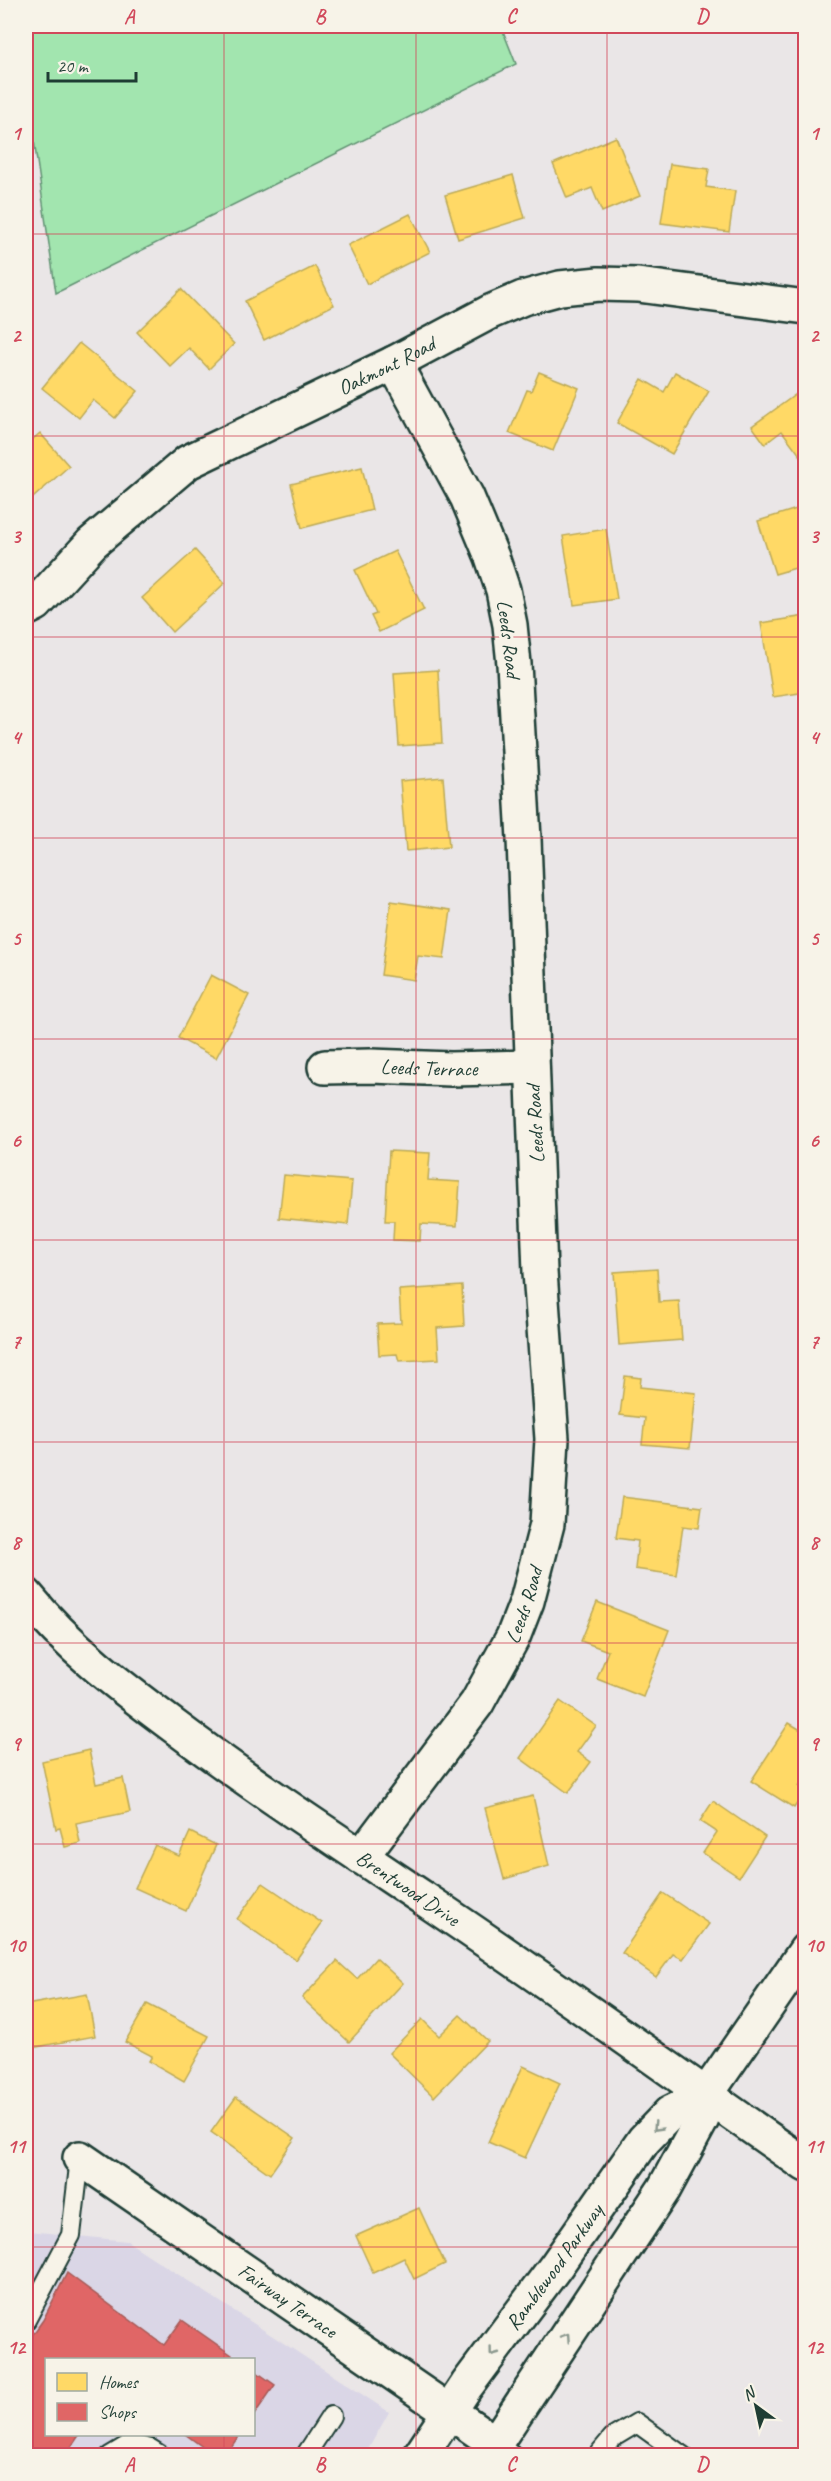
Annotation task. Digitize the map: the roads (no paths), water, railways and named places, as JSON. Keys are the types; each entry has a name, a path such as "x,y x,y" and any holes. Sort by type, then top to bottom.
{"street":[{"name":"Oakmont Road","path":"26,609 36,604 77,558 124,514 188,462 394,363 490,312 523,298 560,288 599,284 638,285 806,307"},
{"name":"Leeds Road","path":"361,1857 435,1762 486,1686 513,1637 527,1601 547,1524 552,1439 541,1282 532,1067 532,1011 514,664 503,590 492,557 467,497 394,363"},
{"name":"Leeds Terrace","path":"326,1067 451,1069 532,1067"},
{"name":"Brentwood Drive","path":"32,1616 227,1766 806,2165"},
{"name":"Ramblewood Parkway","path":"498,2451 664,2189 702,2119 706,2096 806,1950"},
{"name":"Ramblewood Parkway","path":"420,2456 448,2413 556,2266 644,2140 670,2114 706,2096"},
{"name":"Fairway Terrace","path":"80,2158 448,2413 498,2451"}],"lane":[{"path":"26,2320 71,2235 80,2158"},
{"path":"305,2456 331,2416"},
{"path":"597,2456 612,2438 637,2423 683,2456"},
{"path":"110,2456 130,2444 151,2449 162,2456"}]}
